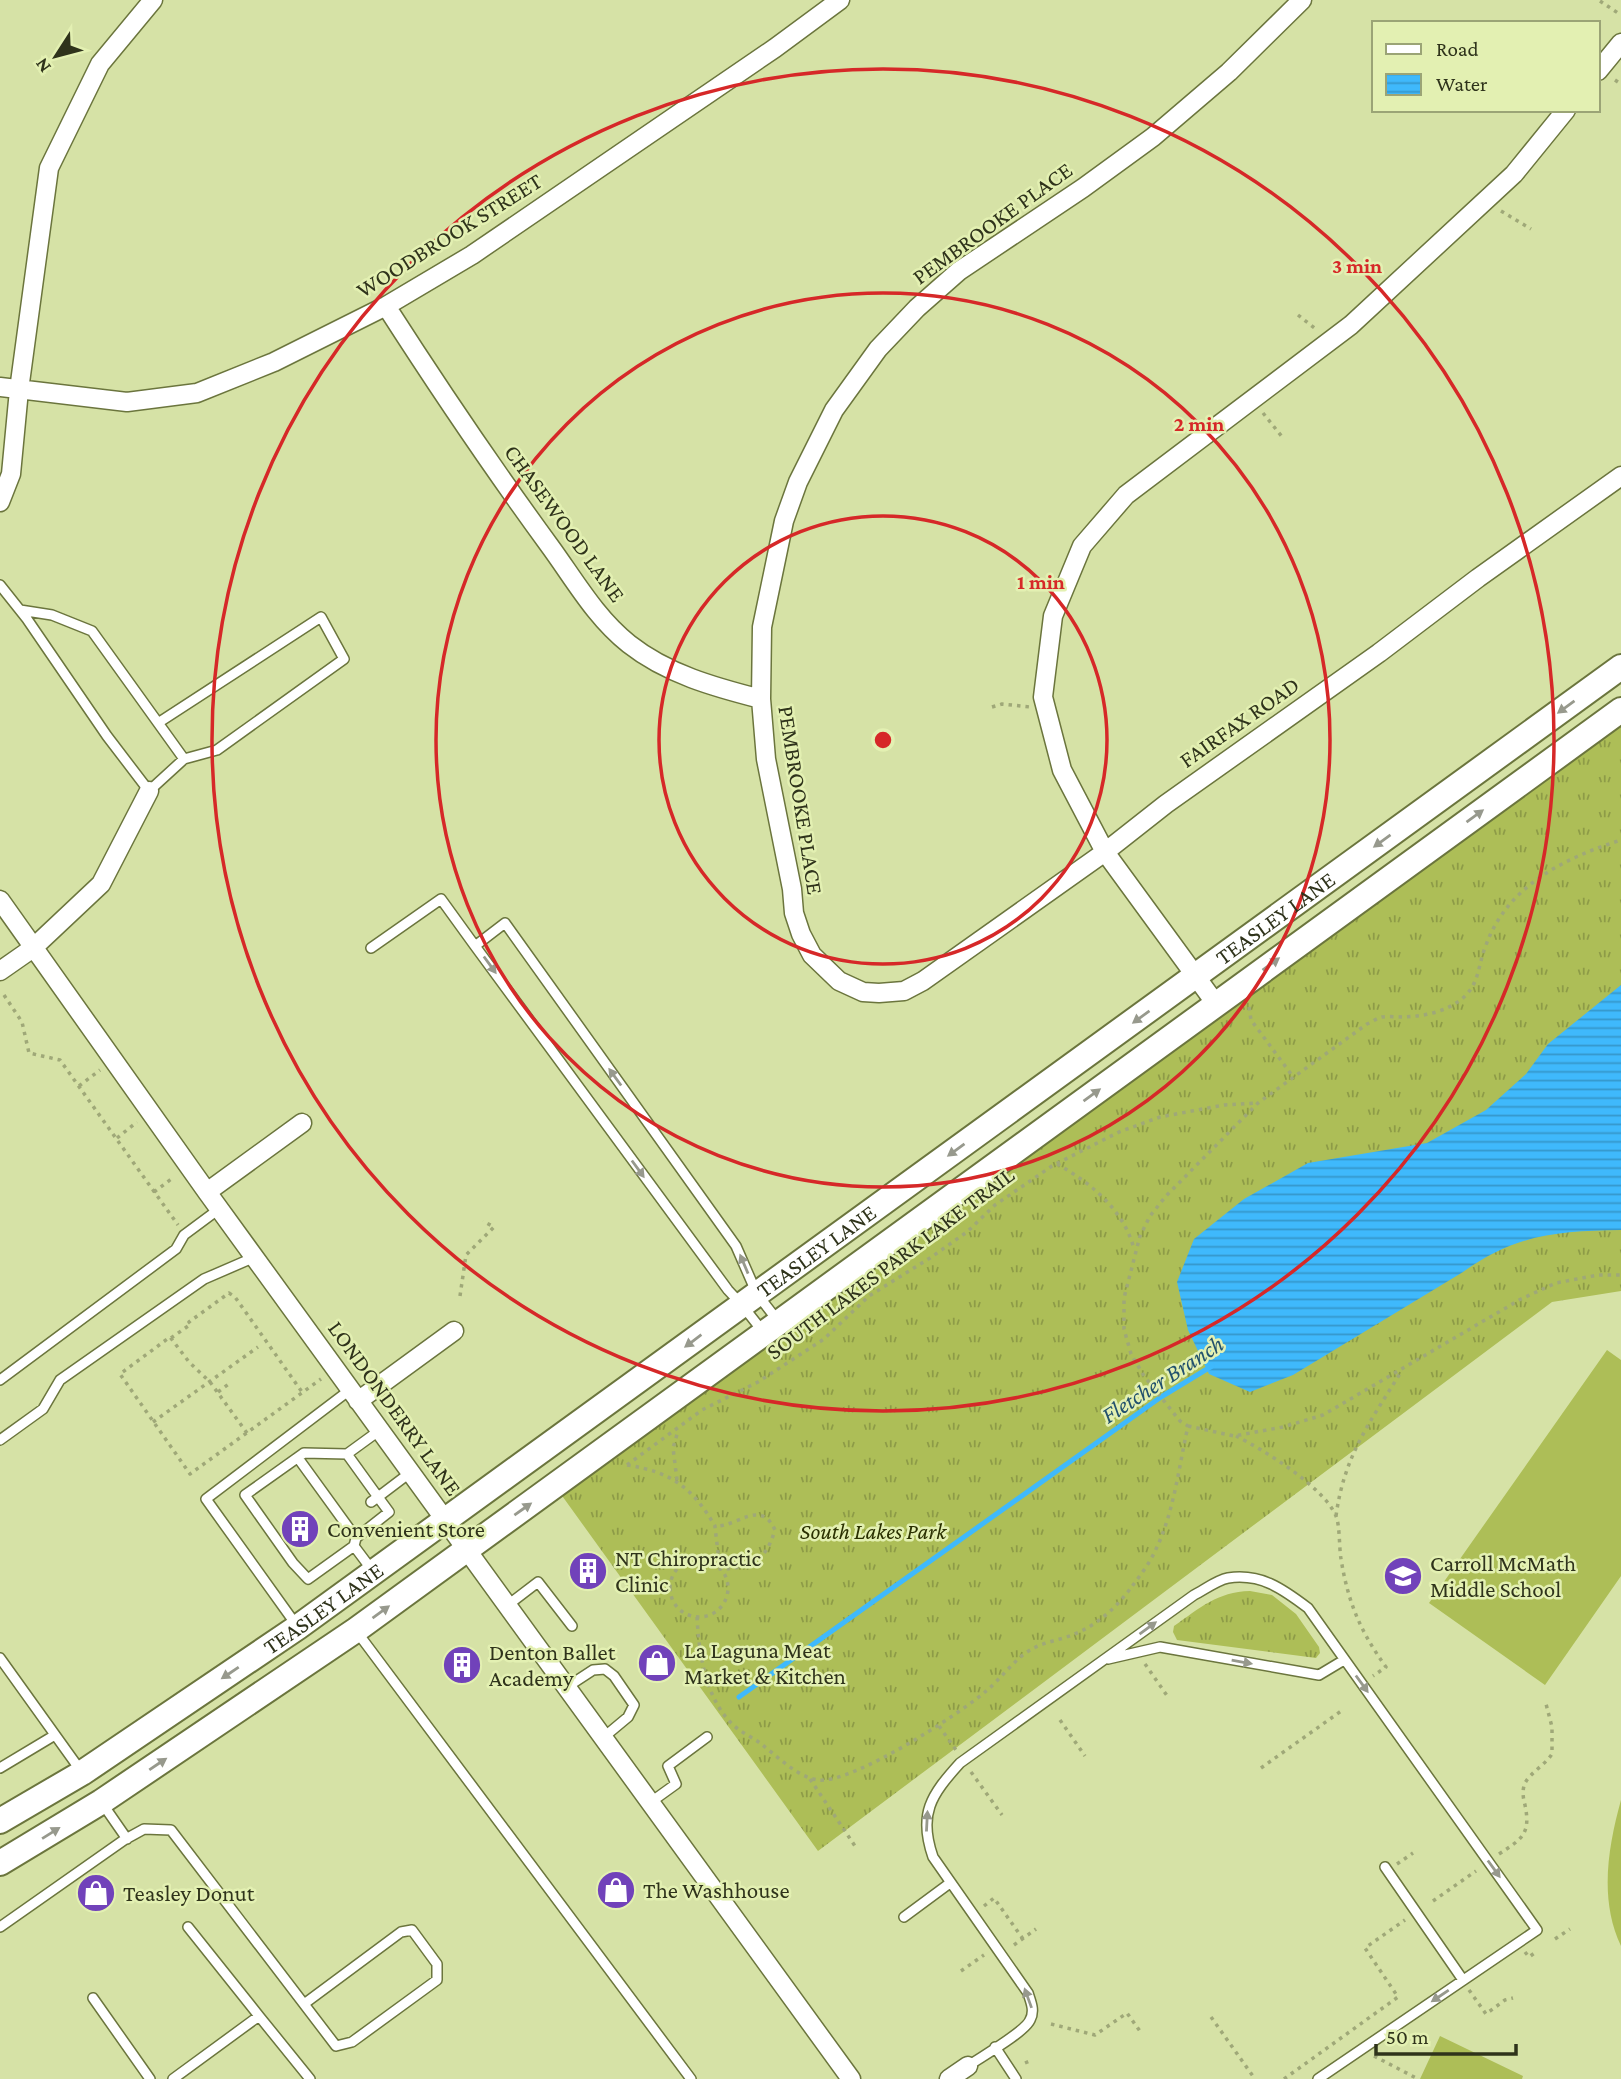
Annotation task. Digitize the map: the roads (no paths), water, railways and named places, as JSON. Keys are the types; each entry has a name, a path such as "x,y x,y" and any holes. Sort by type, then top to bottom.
{"main road":[{"name":"TEASLEY LANE","path":"0,1821 82,1773 298,1627 1621,667"},
{"name":"TEASLEY LANE","path":"0,1863 101,1802 356,1630 1621,710"},
{"path":"82,1773 101,1802"}],"street":[{"path":"0,502 11,474 19,390 49,169 100,64 153,0"},
{"name":"WOODBROOK STREET","path":"0,387 127,402 197,393 274,362 386,306 472,255 775,48 840,0"},
{"name":"PEMBROOKE PLACE","path":"879,993 863,992 839,981 812,955 801,934 794,913 792,889 766,759 761,699 762,627 784,521 798,482 834,410 878,349 917,308 959,271 1083,188 1153,137 1229,72 1302,0"},
{"path":"1600,69 1621,43"},
{"path":"1216,1004 1105,852 1062,771 1043,697 1053,616 1082,546 1126,495 1351,325 1514,174 1564,112"},
{"name":"CHASEWOOD LANE","path":"386,306 499,477 565,567 576,588 603,620 628,644 658,664 709,685 761,699"},
{"name":"FAIRFAX ROAD","path":"879,993 904,991 923,981 1105,852 1166,804 1621,476"},
{"path":"0,971 33,948 101,884 149,791"},
{"name":"LONDONDERRY LANE","path":"0,900 219,1209 851,2079"},
{"path":"207,1192 302,1123"},
{"path":"354,1395 454,1331"},
{"path":"949,2079 968,2066"}],"lane":[{"path":"0,585 149,791 184,759 217,750 344,659 321,617 158,723"},
{"path":"20,610 52,615 92,631 184,759"},
{"path":"371,948 441,899 727,1290 749,1299 771,1328"},
{"path":"475,946 505,923 736,1245 749,1299 771,1328"},
{"path":"0,1380 176,1249 184,1235 219,1209"},
{"path":"0,1440 43,1409 60,1380 204,1279 255,1257"},
{"path":"298,1627 206,1499 354,1395"},
{"path":"347,1454 374,1500 389,1513 308,1578 293,1563 245,1495 304,1453 347,1454 380,1430"},
{"path":"298,1458 349,1518 355,1542 373,1572"},
{"path":"374,1500 411,1472"},
{"path":"968,2066 1030,2022 1033,2011 1028,1993 933,1857 926,1838 927,1808 938,1787 960,1763 1194,1595 1227,1578 1264,1579 1308,1608 1537,1930 1465,1984 1318,2079"},
{"path":"508,1605 538,1582 572,1626"},
{"path":"356,1630 691,2079"},
{"path":"1103,1660 1160,1647 1319,1675 1344,1660"},
{"path":"0,1658 82,1773"},
{"path":"567,1686 593,1670 605,1669 614,1676 634,1705 628,1717 604,1737"},
{"path":"0,1768 55,1735"},
{"path":"651,1802 676,1784 668,1766 707,1737"},
{"path":"101,1802 127,1839"},
{"path":"0,1927 144,1829 171,1829 304,2004 336,2046 352,2042 437,1980 437,1964 412,1930 401,1932 304,2004"},
{"path":"1385,1867 1465,1984"},
{"path":"904,1916 950,1883"},
{"path":"188,1927 310,2079"},
{"path":"93,1998 150,2079"},
{"path":"173,2079 260,2016"},
{"path":"995,2047 1016,2079"}],"water":[{"path":"1621,985 1621,1230 1538,1237 1501,1250 1293,1375 1250,1392 1209,1374 1188,1330 1177,1282 1194,1239 1244,1199 1308,1163 1427,1143 1486,1110 1526,1074 1548,1044"}],"waterway":[{"name":"Fletcher Branch","path":"739,1697 1161,1397 1212,1366"}],"place":[{"name":"Convenient Store","path":"300,1529"},
{"name":"NT Chiropractic Clinic","path":"588,1571"},
{"name":"Carroll McMath Middle School","path":"1403,1576"},
{"name":"La Laguna Meat Market & Kitchen","path":"657,1663"},
{"name":"Denton Ballet Academy","path":"462,1665"},
{"name":"The Washhouse","path":"616,1890"},
{"name":"Teasley Donut","path":"96,1893"}],"park label":[{"name":"South Lakes Park","path":"873,1531"}]}
